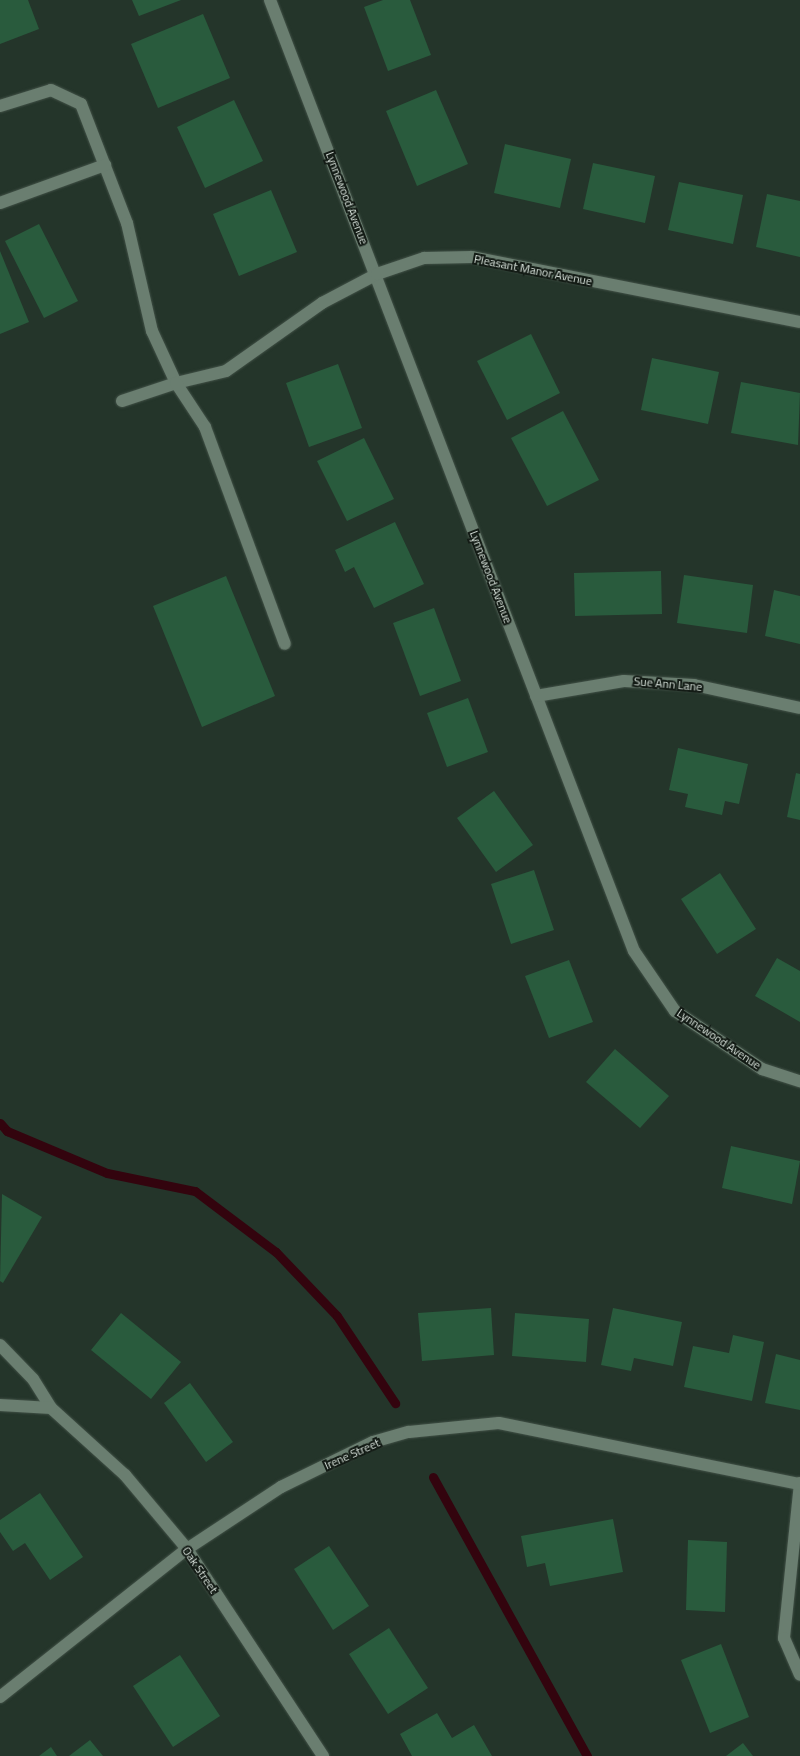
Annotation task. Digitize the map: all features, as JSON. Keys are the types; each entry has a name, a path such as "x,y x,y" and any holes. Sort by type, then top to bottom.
{"street":[{"name":"Lynnewood Avenue","path":"270,0 377,274 634,951 675,1011 762,1069 800,1081"},
{"path":"0,106 51,90 81,104 127,223 152,332 176,383 205,427 285,644"},
{"path":"0,203 105,165"},
{"name":"Pleasant Manor Avenue","path":"122,402 176,383 226,371 322,303 377,274 424,258 472,258 800,322"},
{"name":"Sue Ann Lane","path":"536,696 624,680 694,685 800,708"},
{"name":"Oak Street","path":"0,1345 33,1379 50,1408 125,1475 187,1549 323,1756"},
{"path":"0,1405 50,1408"},
{"name":"Irene Street","path":"0,1697 187,1549 281,1487 373,1442 409,1432 499,1423 800,1484"},
{"path":"800,1484 784,1638 800,1675"}],"building":[{"path":"0,0 28,0 39,29 0,44"},
{"path":"132,0 181,0 139,16"},
{"path":"383,0 410,0 431,55 388,71 364,7"},
{"path":"203,14 230,78 158,108 131,44"},
{"path":"436,90 468,164 417,186 386,111"},
{"path":"234,100 263,161 205,188 177,127"},
{"path":"505,144 571,159 560,208 494,193"},
{"path":"593,163 655,176 645,223 583,209"},
{"path":"679,182 743,195 733,244 668,230"},
{"path":"271,190 297,252 239,276 213,214"},
{"path":"767,194 800,201 800,257 756,247"},
{"path":"39,224 78,301 44,318 5,241"},
{"path":"0,251 29,322 0,334"},
{"path":"531,334 560,393 507,420 477,361"},
{"path":"652,358 719,372 708,424 641,410"},
{"path":"338,364 362,428 309,447 286,383"},
{"path":"741,382 800,393 798,445 731,433"},
{"path":"563,411 599,480 547,506 511,438"},
{"path":"364,438 394,499 347,521 317,461"},
{"path":"395,522 424,584 374,608 354,567 345,572 335,550"},
{"path":"661,571 662,614 575,616 574,573"},
{"path":"684,575 753,585 747,633 677,623"},
{"path":"226,576 275,696 202,727 153,606"},
{"path":"774,590 800,596 800,644 765,636"},
{"path":"434,608 461,681 420,696 393,623"},
{"path":"468,698 488,752 447,767 427,713"},
{"path":"678,748 748,764 739,804 725,801 722,815 685,807 688,794 669,790"},
{"path":"796,773 800,774 800,820 787,817"},
{"path":"494,791 533,845 496,872 457,818"},
{"path":"534,870 554,930 511,944 491,884"},
{"path":"720,873 756,929 717,954 681,899"},
{"path":"777,958 800,971 800,1022 755,996"},
{"path":"569,960 593,1022 549,1038 525,976"},
{"path":"615,1049 669,1096 640,1128 586,1082"},
{"path":"731,1146 800,1161 792,1204 722,1188"},
{"path":"2,1194 42,1217 3,1283 0,1281"},
{"path":"491,1308 494,1355 422,1361 418,1313"},
{"path":"613,1308 682,1322 673,1366 634,1358 631,1371 601,1365"},
{"path":"121,1313 181,1362 151,1399 91,1350"},
{"path":"515,1313 589,1319 586,1362 512,1356"},
{"path":"733,1335 764,1342 752,1401 684,1387 693,1346 729,1353"},
{"path":"776,1354 800,1360 800,1410 765,1403"},
{"path":"190,1383 233,1442 206,1462 164,1403"},
{"path":"40,1493 83,1557 50,1580 25,1543 13,1551 0,1532 0,1520"},
{"path":"613,1519 623,1572 550,1586 545,1563 527,1567 521,1536"},
{"path":"688,1540 727,1542 725,1612 686,1610"},
{"path":"329,1546 369,1606 333,1630 294,1569"},
{"path":"389,1628 428,1688 388,1714 349,1654"},
{"path":"721,1644 749,1717 710,1733 681,1660"},
{"path":"180,1655 220,1716 173,1747 133,1686"},
{"path":"437,1713 452,1738 474,1725 492,1756 412,1756 400,1734"},
{"path":"90,1740 103,1756 69,1756"},
{"path":"743,1743 753,1756 726,1756"},
{"path":"51,1747 57,1756 39,1756"}],"waterway":[{"path":"0,1123 7,1131 107,1173 195,1191 276,1252 337,1316 395,1403"},
{"path":"433,1477 587,1756"}]}
